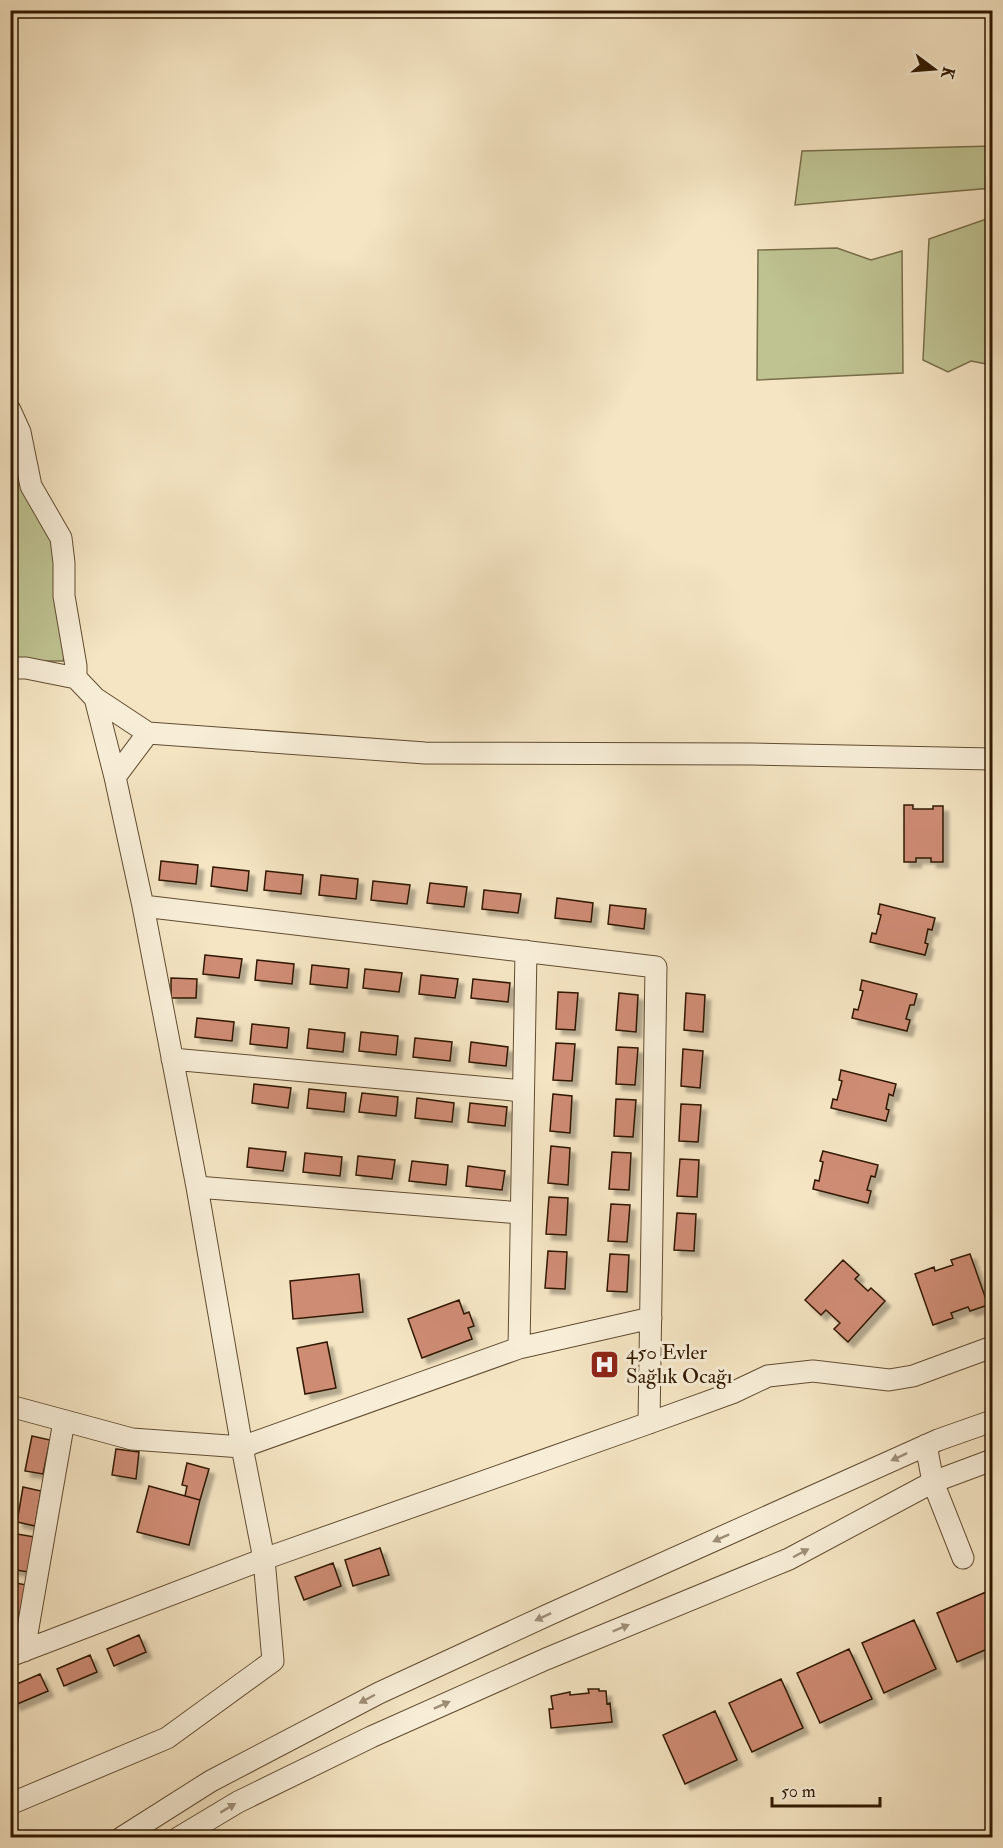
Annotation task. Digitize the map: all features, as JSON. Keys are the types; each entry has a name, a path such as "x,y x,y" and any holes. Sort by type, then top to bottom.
{"street":[{"path":"10,410 20,432 32,486 61,538 64,596 76,678"},
{"path":"10,668 26,668 76,678 95,698 148,734 425,753 752,754 993,759"},
{"path":"10,1804 167,1738 273,1661 264,1559 242,1447 198,1187 116,777 95,698"},
{"path":"116,777 148,734"},
{"path":"143,906 656,967 649,1423"},
{"path":"519,1348 526,951"},
{"path":"172,1059 523,1091"},
{"path":"198,1187 521,1213"},
{"path":"10,1406 132,1439 242,1447 519,1348 651,1318"},
{"path":"17,1653 264,1559 732,1393 768,1376 813,1371 889,1380 913,1376 993,1347"},
{"path":"121,1838 211,1781 379,1693 926,1445 993,1420"},
{"path":"17,1653 64,1421"},
{"path":"926,1445 933,1482 963,1558"},
{"path":"178,1838 238,1802 371,1737 546,1659 789,1559 933,1482 993,1460"}],"green space":[{"path":"992,146 992,188 795,205 802,151"},
{"path":"992,217 992,365 971,361 948,372 923,360 929,239"},
{"path":"837,248 871,260 902,251 903,373 757,380 758,250"},
{"path":"10,428 51,531 66,651 63,661 11,661"}],"building":[{"path":"904,805 913,805 913,809 933,809 933,806 943,806 943,862 931,862 931,858 916,858 916,862 904,862"},
{"path":"161,861 198,865 196,884 159,880"},
{"path":"213,867 249,871 247,891 211,886"},
{"path":"266,871 303,875 301,894 264,890"},
{"path":"321,875 358,879 356,899 319,895"},
{"path":"373,881 410,885 407,904 371,900"},
{"path":"430,883 467,887 464,907 427,903"},
{"path":"484,890 521,894 518,913 482,909"},
{"path":"557,898 593,903 591,922 555,918"},
{"path":"880,904 935,918 932,930 928,929 925,955 870,942 872,933 876,934 881,915 878,914"},
{"path":"610,905 646,909 644,929 608,924"},
{"path":"205,955 242,959 239,978 203,974"},
{"path":"257,960 294,964 292,984 255,980"},
{"path":"312,965 349,969 347,988 310,984"},
{"path":"365,969 402,973 399,992 363,988"},
{"path":"421,975 458,979 455,998 419,994"},
{"path":"171,978 197,979 196,998 171,998"},
{"path":"473,979 510,983 508,1002 471,998"},
{"path":"862,980 917,994 914,1005 910,1005 906,1019 910,1020 907,1031 852,1018 854,1009 858,1010 863,991 860,990"},
{"path":"558,992 578,993 575,1030 556,1029"},
{"path":"619,993 638,995 636,1032 616,1030"},
{"path":"686,993 705,995 703,1032 684,1030"},
{"path":"197,1018 234,1022 232,1041 195,1037"},
{"path":"252,1024 289,1028 287,1048 250,1044"},
{"path":"309,1029 345,1033 343,1052 307,1048"},
{"path":"361,1032 398,1036 396,1055 359,1051"},
{"path":"415,1038 452,1042 450,1061 413,1057"},
{"path":"471,1042 508,1047 506,1066 469,1062"},
{"path":"556,1043 575,1044 572,1081 553,1080"},
{"path":"618,1047 638,1048 635,1085 616,1084"},
{"path":"683,1049 703,1051 700,1088 681,1086"},
{"path":"841,1070 896,1084 893,1096 889,1094 886,1121 831,1108 833,1099 837,1100 842,1081 839,1080"},
{"path":"254,1084 291,1088 288,1108 252,1103"},
{"path":"309,1089 346,1093 344,1112 307,1108"},
{"path":"362,1093 398,1097 396,1116 359,1112"},
{"path":"553,1094 572,1096 570,1133 550,1131"},
{"path":"417,1098 454,1103 452,1122 415,1118"},
{"path":"616,1099 636,1100 633,1137 614,1136"},
{"path":"470,1103 507,1107 505,1126 468,1122"},
{"path":"681,1104 701,1105 698,1142 679,1141"},
{"path":"551,1146 570,1148 568,1185 548,1183"},
{"path":"249,1148 286,1152 283,1171 247,1167"},
{"path":"823,1151 878,1165 875,1177 871,1176 867,1190 871,1191 868,1203 813,1189 815,1180 819,1181"},
{"path":"612,1152 631,1153 629,1190 609,1189"},
{"path":"305,1153 342,1157 340,1176 303,1172"},
{"path":"358,1156 395,1160 392,1179 356,1175"},
{"path":"680,1159 699,1160 697,1197 677,1196"},
{"path":"412,1161 448,1165 446,1185 409,1181"},
{"path":"468,1166 505,1171 502,1190 466,1186"},
{"path":"549,1197 568,1198 566,1235 546,1234"},
{"path":"611,1204 630,1205 627,1242 608,1241"},
{"path":"677,1213 696,1214 694,1251 674,1250"},
{"path":"548,1251 567,1252 565,1289 545,1288"},
{"path":"610,1254 629,1255 627,1292 607,1291"},
{"path":"970,1254 988,1305 970,1311 968,1307 951,1313 953,1318 933,1325 915,1274 934,1267 935,1271 953,1265 951,1260"},
{"path":"843,1260 859,1275 855,1279 868,1291 871,1288 885,1301 848,1342 834,1329 840,1323 826,1310 821,1315 805,1300"},
{"path":"359,1274 363,1312 293,1319 290,1281"},
{"path":"459,1300 464,1314 469,1312 474,1326 468,1328 472,1339 422,1358 408,1319"},
{"path":"327,1342 336,1388 305,1394 297,1348"},
{"path":"32,1436 50,1440 43,1474 25,1471"},
{"path":"116,1449 139,1452 136,1479 112,1475"},
{"path":"187,1463 209,1469 200,1500 185,1496 187,1486 182,1485"},
{"path":"149,1486 200,1500 189,1545 137,1532"},
{"path":"23,1487 41,1491 35,1526 17,1522"},
{"path":"17,1534 35,1537 28,1572 10,1569"},
{"path":"380,1548 389,1575 353,1586 345,1560"},
{"path":"333,1563 341,1586 304,1600 295,1577"},
{"path":"10,1582 27,1585 21,1620 10,1618"},
{"path":"986,1592 992,1607 992,1647 957,1662 937,1613"},
{"path":"914,1620 936,1669 884,1693 862,1643"},
{"path":"139,1635 146,1652 114,1666 107,1649"},
{"path":"849,1649 872,1699 820,1723 797,1673"},
{"path":"90,1655 97,1672 64,1686 57,1669"},
{"path":"40,1674 48,1691 15,1705 10,1694 10,1687"},
{"path":"781,1679 803,1728 752,1752 729,1703"},
{"path":"588,1689 606,1691 612,1722 551,1728 549,1709 553,1709 551,1696 570,1692 570,1695 589,1693"},
{"path":"715,1711 737,1760 685,1784 663,1735"}],"place":[{"name":"450 Evler Sağlık Ocağı","path":"605,1364"}]}
